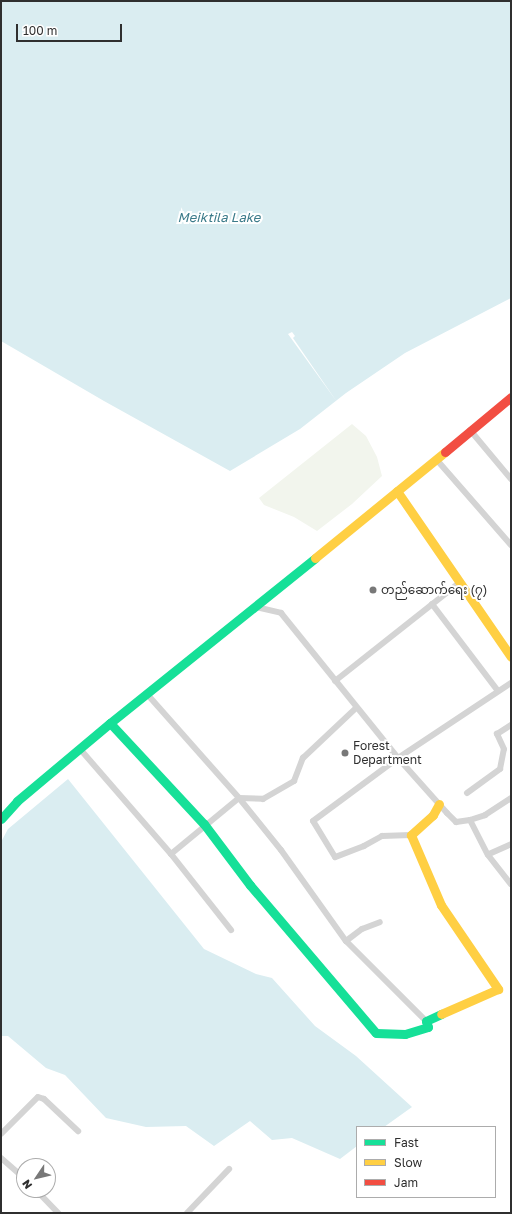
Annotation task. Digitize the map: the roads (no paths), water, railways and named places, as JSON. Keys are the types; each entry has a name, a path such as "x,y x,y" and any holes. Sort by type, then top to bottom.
{"street":[{"path":"1,819 17,801 110,723 256,607 511,397"},
{"path":"470,430 511,479"},
{"path":"436,459 511,544"},
{"path":"397,491 458,584 511,657"},
{"path":"335,681 458,584"},
{"path":"432,604 498,691"},
{"path":"256,607 281,613 356,708 398,758 456,822 470,820 485,815 511,798"},
{"path":"439,804 433,814 411,835 382,836 364,846 334,857 313,821 398,758 511,683"},
{"path":"110,723 204,824 250,885 376,1033 405,1034 428,1026 426,1021 346,941 281,850 239,798 147,694"},
{"path":"171,854 204,824 239,798 263,799 294,781 303,758 356,708"},
{"path":"467,793 500,769 504,749 497,734 511,725"},
{"path":"80,749 171,854 232,930"},
{"path":"470,820 489,854 511,884"},
{"path":"411,835 441,905 498,988 426,1021"},
{"path":"489,854 511,844"},
{"path":"346,941 362,929 380,922"},
{"path":"1,1134 38,1097 44,1098 78,1131"},
{"path":"1,1158 16,1171"},
{"path":"187,1213 229,1169"},
{"path":"44,1198 58,1213"}],"water":[{"name":"Meiktila Lake","path":"1,1 511,1 511,298 405,353 346,393 300,429 230,471 104,401 1,341"},
{"path":"68,779 204,949 256,974 272,978 315,1026 356,1056 412,1107 385,1126 356,1126 356,1147 340,1159 292,1138 272,1140 250,1121 214,1146 186,1126 146,1127 106,1118 65,1075 46,1068 8,1036 1,1036 1,842 8,829"}],"place":[{"name":"တည်ဆောက်ရေး (၇)","path":"373,590"},
{"name":"Forest Department","path":"345,753"}]}
